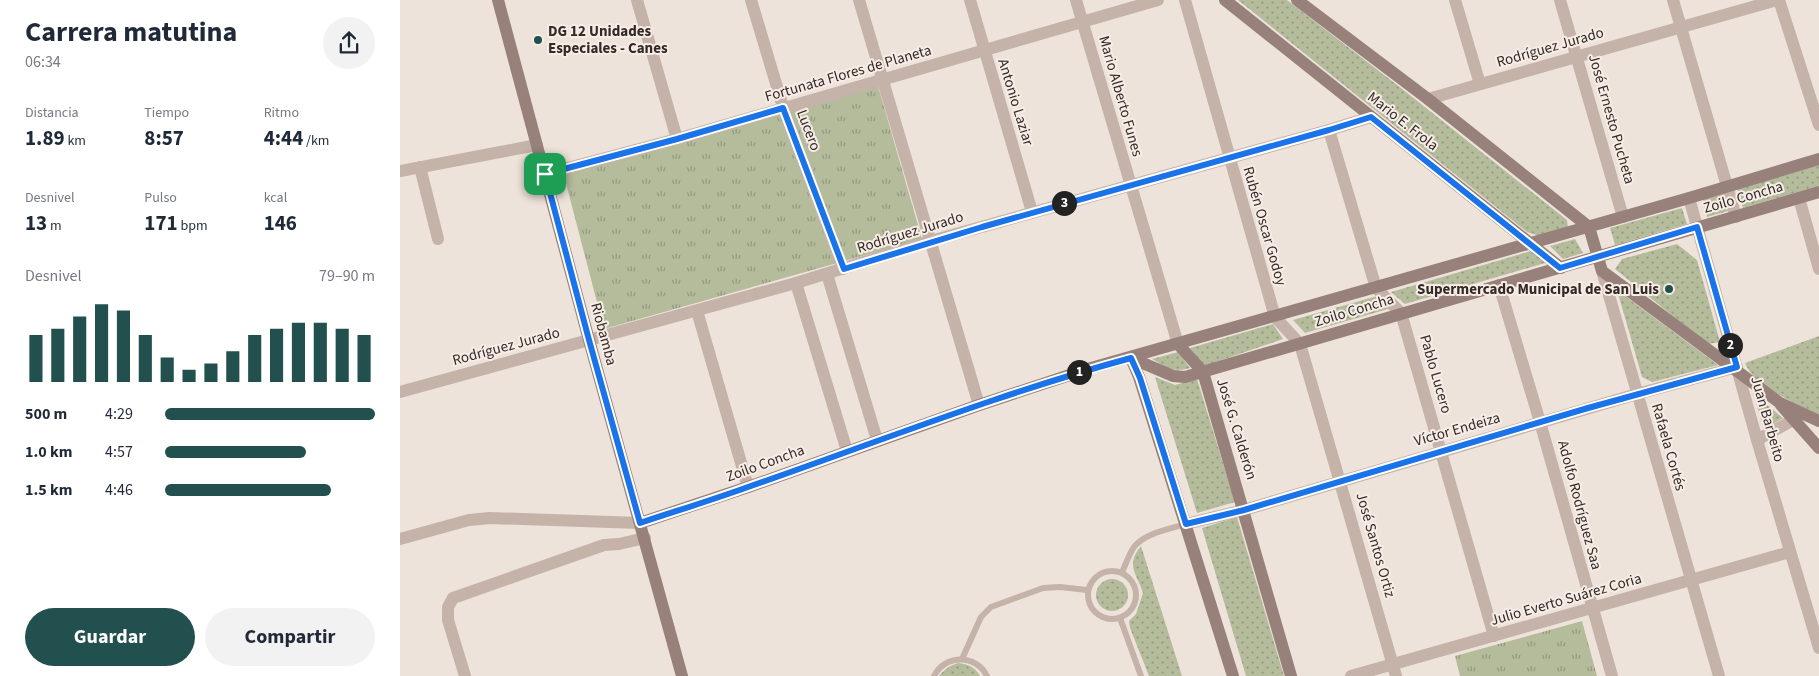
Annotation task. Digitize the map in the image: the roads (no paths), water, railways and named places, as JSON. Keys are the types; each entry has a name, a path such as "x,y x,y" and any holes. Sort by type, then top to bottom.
{"street":[{"name":"Riobamba","path":"498,0 682,676"},
{"path":"637,0 677,139"},
{"name":"Lucero","path":"751,0 783,108 844,269"},
{"path":"859,0 979,405"},
{"name":"Antonio Laziar","path":"970,0 1032,212"},
{"name":"Mario Alberto Funes","path":"1076,0 1178,344"},
{"name":"Fortunata Flores de Planeta","path":"545,174 677,139 1158,0"},
{"name":"Rubén Oscar Godoy","path":"1185,0 1228,158 1275,317"},
{"name":"Mario E. Frola","path":"1224,0 1560,268"},
{"path":"1297,0 1428,99 1589,227"},
{"path":"1454,0 1480,84"},
{"name":"José Ernesto Pucheta","path":"1560,0 1623,217"},
{"path":"1673,0 1736,217"},
{"path":"1778,0 1819,125"},
{"name":"Rodríguez Jurado","path":"1428,99 1778,0"},
{"name":"Rodríguez Jurado","path":"400,392 796,283 1032,212 1371,117"},
{"name":"Pablo Lucero","path":"1329,130 1376,288 1401,313 1494,636"},
{"path":"400,171 537,145"},
{"name":"Zoilo Concha","path":"400,539 469,520 490,518 640,523 1091,368 1589,227 1819,159"},
{"path":"420,168 438,239"},
{"name":"Zoilo Concha","path":"1131,358 1173,376 1185,377 1819,192"},
{"name":"Juan Barbeito","path":"1689,198 1736,369 1819,648"},
{"path":"1799,198 1819,269"},
{"name":"Rafaela Cortés","path":"1589,227 1719,676"},
{"path":"1602,271 1736,369 1797,417 1819,448"},
{"path":"827,274 877,440"},
{"path":"796,283 847,451"},
{"name":"Adolfo Rodríguez Saa","path":"1499,285 1612,676"},
{"path":"697,311 748,487"},
{"name":"José Santos Ortiz","path":"1275,317 1300,344 1394,670"},
{"name":"José G. Calderón","path":"1178,344 1203,372 1291,676"},
{"path":"1131,358 1140,378 1233,676"},
{"name":"Víctor Endeiza","path":"1186,524 1244,510 1441,450 1637,394 1736,369"},
{"path":"1757,440 1797,417 1819,421"},
{"path":"465,676 448,620 448,607 453,598 604,545 619,544 645,538"},
{"name":"Julio Everto Suárez Coria","path":"1351,676 1394,670 1494,636 1790,552"}],"lane":[{"path":"1122,572 1135,546 1156,533 1186,524"},
{"path":"1107,571 1122,572 1133,582 1136,596 1131,610 1120,618 1105,619 1093,611 1087,598 1088,590 1094,578 1100,573 1107,571"},
{"path":"962,659 981,617 991,607 1043,588 1060,587 1088,590"},
{"path":"1120,618 1141,676"},
{"path":"934,676 941,666 947,662 962,659 978,665 987,676"}],"place":[{"name":"DG 12 Unidades Especiales - Canes","path":"538,40"},
{"name":"Supermercado Municipal de San Luis","path":"1669,289"}]}
